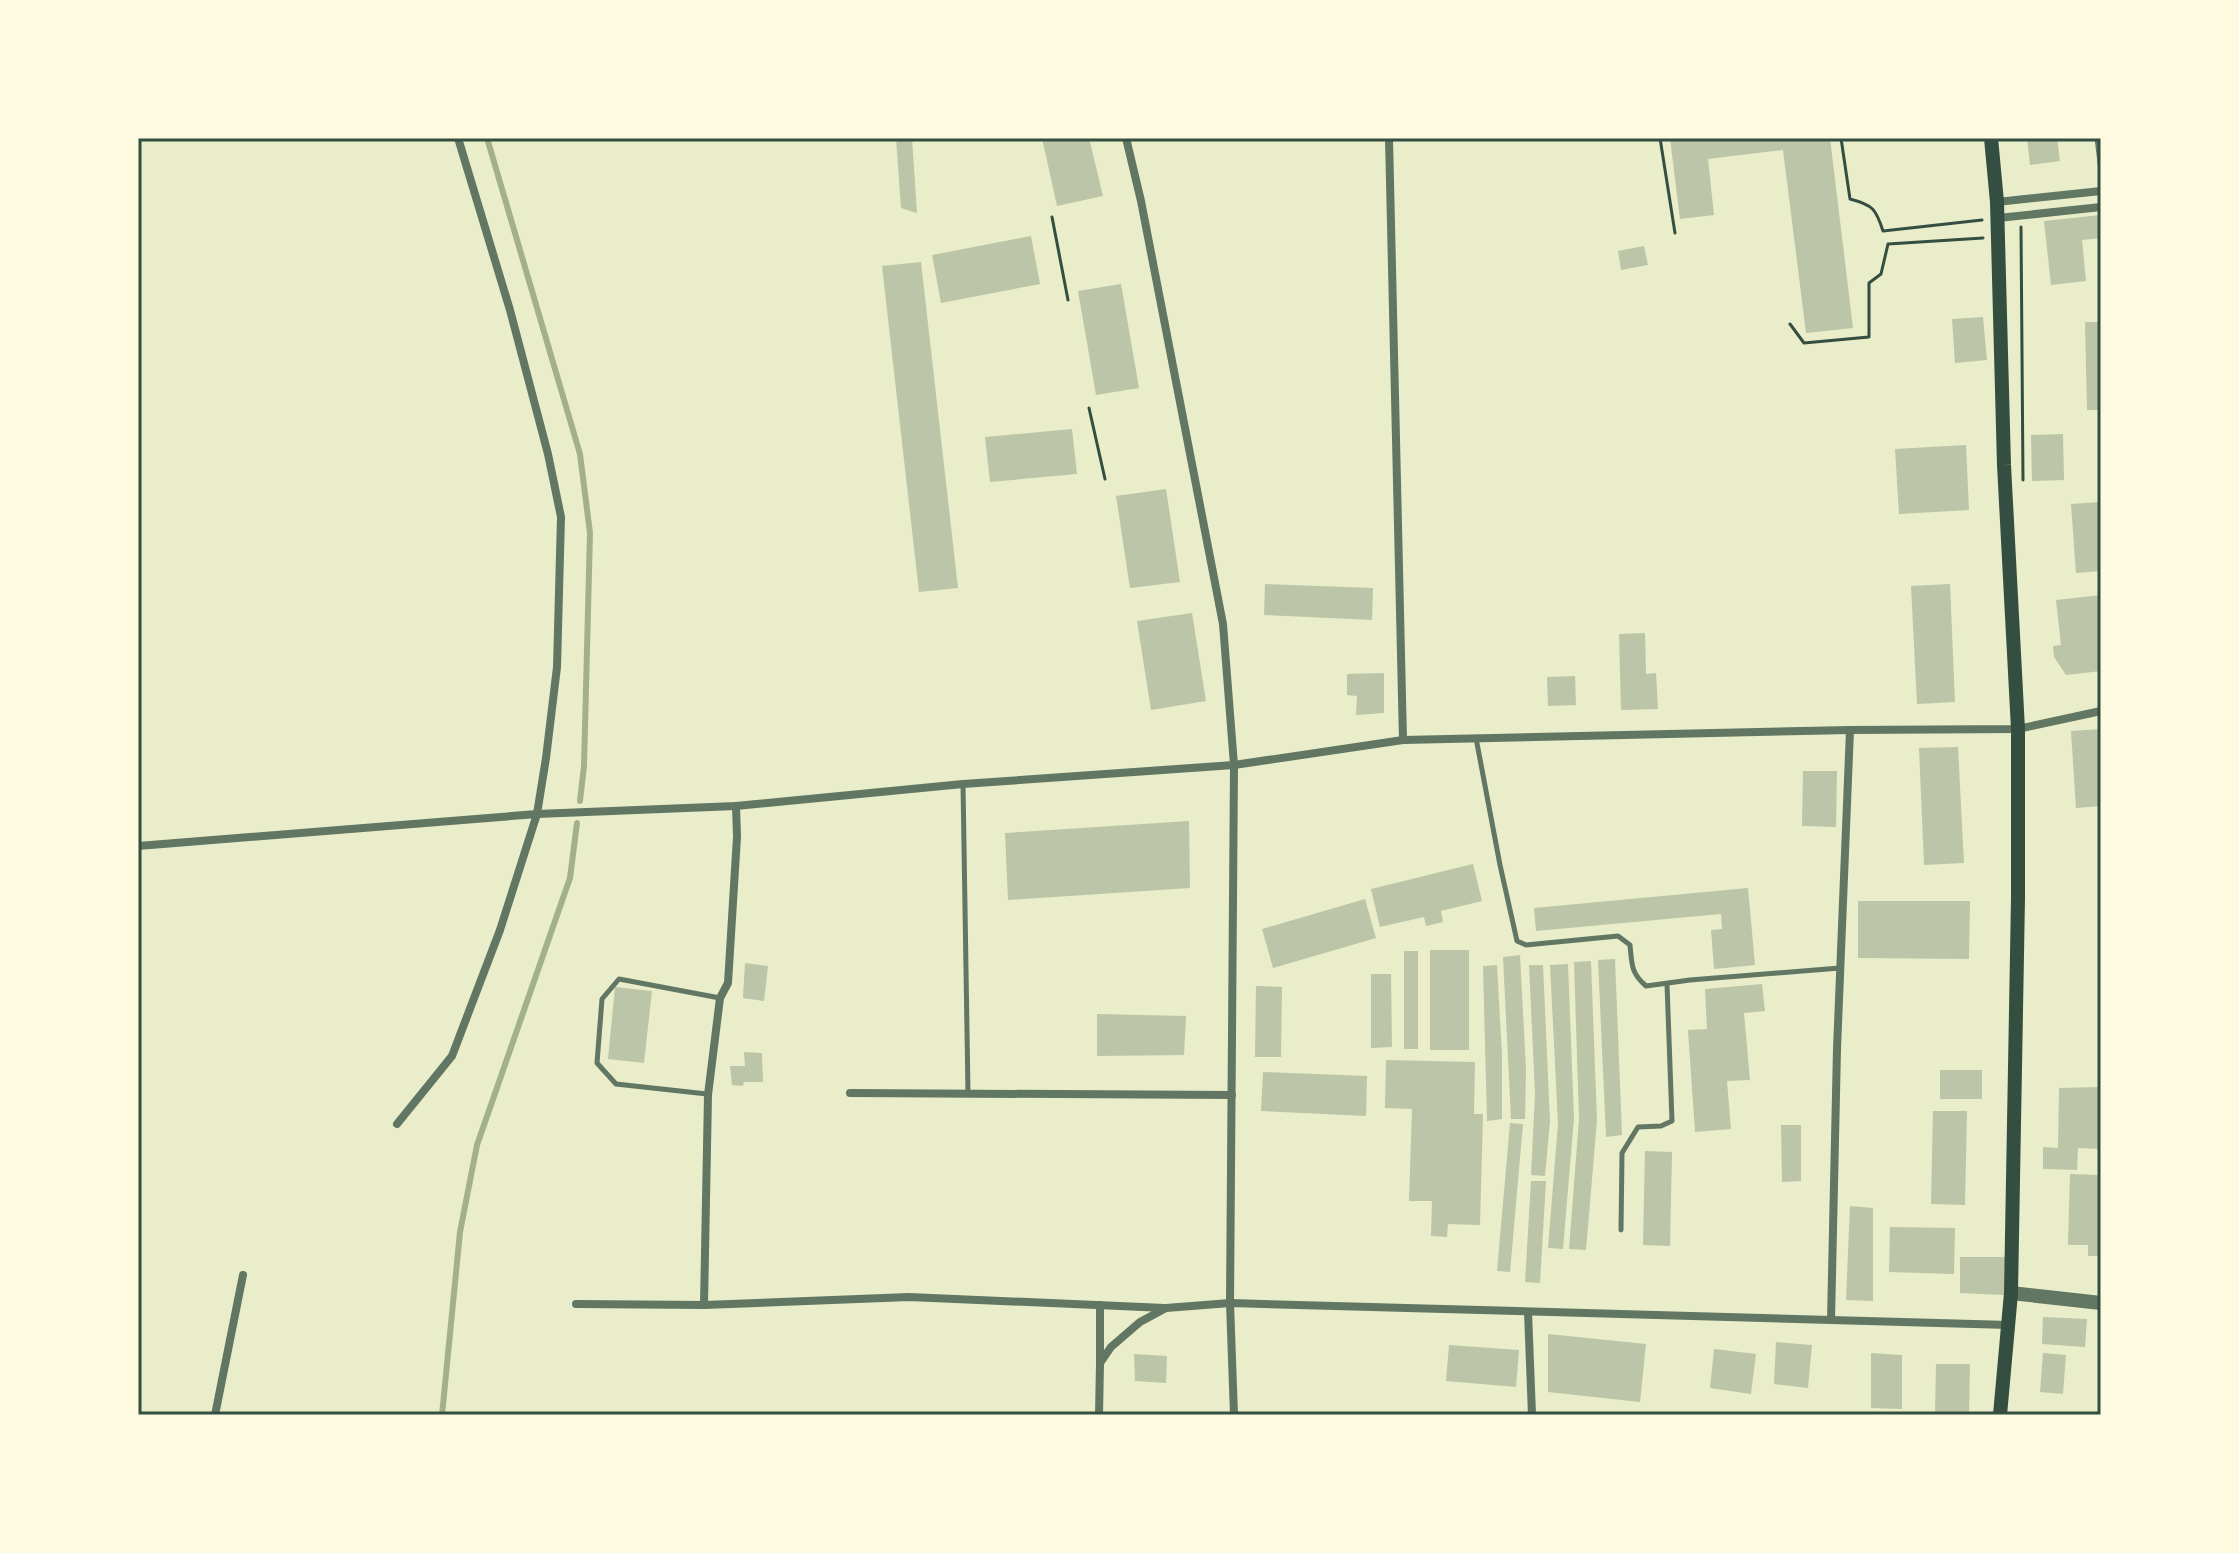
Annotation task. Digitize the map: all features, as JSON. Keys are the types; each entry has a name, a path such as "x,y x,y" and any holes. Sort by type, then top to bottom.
{"main road":[{"path":"1991,138 1998,218 2004,465 2018,729 2011,1293 2000,1415"}],"street":[{"path":"397,1124 452,1056 500,930 537,814 557,667 561,517 548,454 510,310 458,138"},
{"path":"1126,138 1223,624 1234,765 1230,1303 1234,1415"},
{"path":"1389,138 1403,740"},
{"path":"1997,202 2101,191"},
{"path":"1998,218 2101,207"},
{"path":"138,846 537,814 736,806 963,784 1234,765 1403,740 2018,729 2101,711"},
{"path":"1831,1320 1850,730"},
{"path":"704,1305 708,1095 720,998 728,983 736,806"},
{"path":"850,1093 1232,1095"},
{"path":"215,1415 243,1275"},
{"path":"2011,1293 2101,1303"},
{"path":"576,1304 704,1305 909,1297 1166,1308 1230,1303 2009,1325"},
{"path":"1099,1415 1100,1305"},
{"path":"1100,1363 1111,1347 1140,1322 1166,1308"},
{"path":"1528,1312 1532,1415"}],"lane":[{"path":"2097,138 2101,171"},
{"path":"1476,738 1517,941 1526,945 1618,936 1630,945 1633,971 1646,986 1841,968"},
{"path":"963,784 968,1093"},
{"path":"708,1095 616,1084 597,1063 602,999 619,979 720,998"},
{"path":"1621,1230 1622,1153 1638,1127 1661,1126 1672,1121 1667,984"}],"path":[{"path":"1660,138 1675,233"},
{"path":"1841,138 1850,199 1865,203 1877,212 1883,231 1998,218"},
{"path":"1052,217 1068,300"},
{"path":"1790,324 1804,343 1869,337 1869,283 1881,274 1888,244 1998,238"},
{"path":"1089,408 1105,479"}],"building":[{"path":"896,138 912,138 917,213 901,208"},
{"path":"1042,138 1089,138 1103,196 1057,206"},
{"path":"1670,138 1830,138 1853,328 1806,333 1783,150 1708,159 1714,215 1680,219"},
{"path":"2027,138 2057,138 2060,161 2030,165"},
{"path":"2101,215 2101,238 2082,240 2086,281 2051,285 2044,221"},
{"path":"1031,236 1040,284 941,303 932,255"},
{"path":"1644,246 1648,265 1621,270 1618,251"},
{"path":"921,262 958,588 919,592 882,266"},
{"path":"1121,284 1139,388 1096,395 1078,291"},
{"path":"1983,317 1987,360 1955,363 1952,319"},
{"path":"2085,322 2101,322 2101,410 2087,410"},
{"path":"1072,429 1077,474 990,482 985,437"},
{"path":"2063,434 2064,480 2032,481 2031,435"},
{"path":"1966,445 1969,510 1899,514 1895,449"},
{"path":"1166,489 1180,582 1130,588 1116,496"},
{"path":"2101,502 2101,571 2076,573 2071,504"},
{"path":"1265,584 1373,588 1372,620 1264,615"},
{"path":"1950,584 1955,702 1917,704 1911,586"},
{"path":"2101,595 2101,671 2066,675 2054,657 2053,646 2061,645 2056,600"},
{"path":"1192,613 1206,701 1151,710 1137,621"},
{"path":"1645,633 1646,674 1656,673 1658,709 1621,710 1619,634"},
{"path":"1384,673 1384,713 1356,715 1357,696 1347,695 1347,674"},
{"path":"1575,676 1576,705 1548,706 1547,677"},
{"path":"2101,729 2101,806 2076,808 2071,731"},
{"path":"1958,747 1964,863 1924,865 1919,748"},
{"path":"1803,771 1837,771 1836,827 1802,826"},
{"path":"1189,821 1190,888 1008,900 1005,833"},
{"path":"1473,864 1482,901 1441,911 1443,922 1426,926 1424,917 1380,927 1371,889"},
{"path":"1748,888 1755,965 1714,969 1711,930 1722,929 1721,914 1536,931 1534,908"},
{"path":"1365,899 1376,938 1273,968 1262,929"},
{"path":"1858,901 1970,901 1969,959 1858,958"},
{"path":"1430,950 1469,950 1469,1050 1430,1050"},
{"path":"1404,951 1418,951 1418,1049 1404,1049"},
{"path":"1520,955 1526,1069 1525,1119 1511,1119 1503,957"},
{"path":"1615,959 1622,1135 1606,1137 1598,960"},
{"path":"1591,961 1597,1120 1586,1250 1569,1249 1579,1119 1574,962"},
{"path":"745,963 768,966 764,1001 743,998"},
{"path":"1568,964 1574,1118 1563,1249 1548,1248 1558,1123 1550,965"},
{"path":"1497,965 1502,1119 1487,1121 1483,966"},
{"path":"1529,965 1543,965 1550,1121 1545,1176 1531,1175 1535,1094"},
{"path":"1371,974 1391,974 1392,1047 1371,1048"},
{"path":"1762,984 1765,1011 1744,1013 1750,1080 1727,1081 1731,1129 1695,1132 1688,1030 1707,1029 1705,989"},
{"path":"1256,986 1282,987 1281,1057 1255,1057"},
{"path":"615,987 652,991 644,1063 608,1059"},
{"path":"1097,1014 1186,1016 1184,1055 1097,1056"},
{"path":"744,1052 762,1053 763,1082 732,1085 730,1066 745,1066"},
{"path":"1386,1060 1475,1062 1474,1114 1483,1114 1480,1225 1448,1224 1447,1237 1431,1236 1432,1201 1409,1201 1412,1109 1385,1108"},
{"path":"1940,1070 1982,1070 1982,1099 1940,1099"},
{"path":"1263,1072 1367,1076 1366,1116 1261,1111"},
{"path":"2099,1087 2101,1149 2078,1148 2077,1170 2043,1169 2043,1147 2058,1148 2059,1088"},
{"path":"1933,1111 1967,1111 1965,1205 1931,1204"},
{"path":"1510,1123 1523,1124 1510,1272 1497,1271"},
{"path":"1781,1125 1801,1125 1801,1181 1782,1182"},
{"path":"1645,1151 1672,1152 1670,1246 1643,1245"},
{"path":"2070,1174 2101,1175 2101,1256 2088,1256 2088,1245 2068,1245"},
{"path":"1531,1181 1546,1181 1540,1283 1525,1282"},
{"path":"1850,1206 1873,1208 1873,1301 1846,1300"},
{"path":"1890,1227 1955,1228 1954,1274 1889,1272"},
{"path":"1960,1257 2006,1257 2005,1295 1960,1293"},
{"path":"2043,1317 2087,1319 2085,1347 2042,1344"},
{"path":"1548,1334 1646,1344 1640,1402 1548,1392"},
{"path":"1776,1342 1812,1345 1808,1388 1774,1384"},
{"path":"1449,1345 1519,1350 1516,1387 1446,1381"},
{"path":"1714,1349 1756,1354 1751,1394 1710,1388"},
{"path":"1871,1353 1902,1355 1902,1409 1871,1408"},
{"path":"2043,1353 2066,1355 2063,1394 2040,1392"},
{"path":"1134,1354 1167,1356 1166,1383 1135,1381"},
{"path":"1936,1364 1970,1364 1969,1415 1935,1415"}],"waterway":[{"path":"487,138 580,454 590,533 584,766 580,801"},
{"path":"442,1415 460,1232 477,1145 570,878 577,823"}]}
